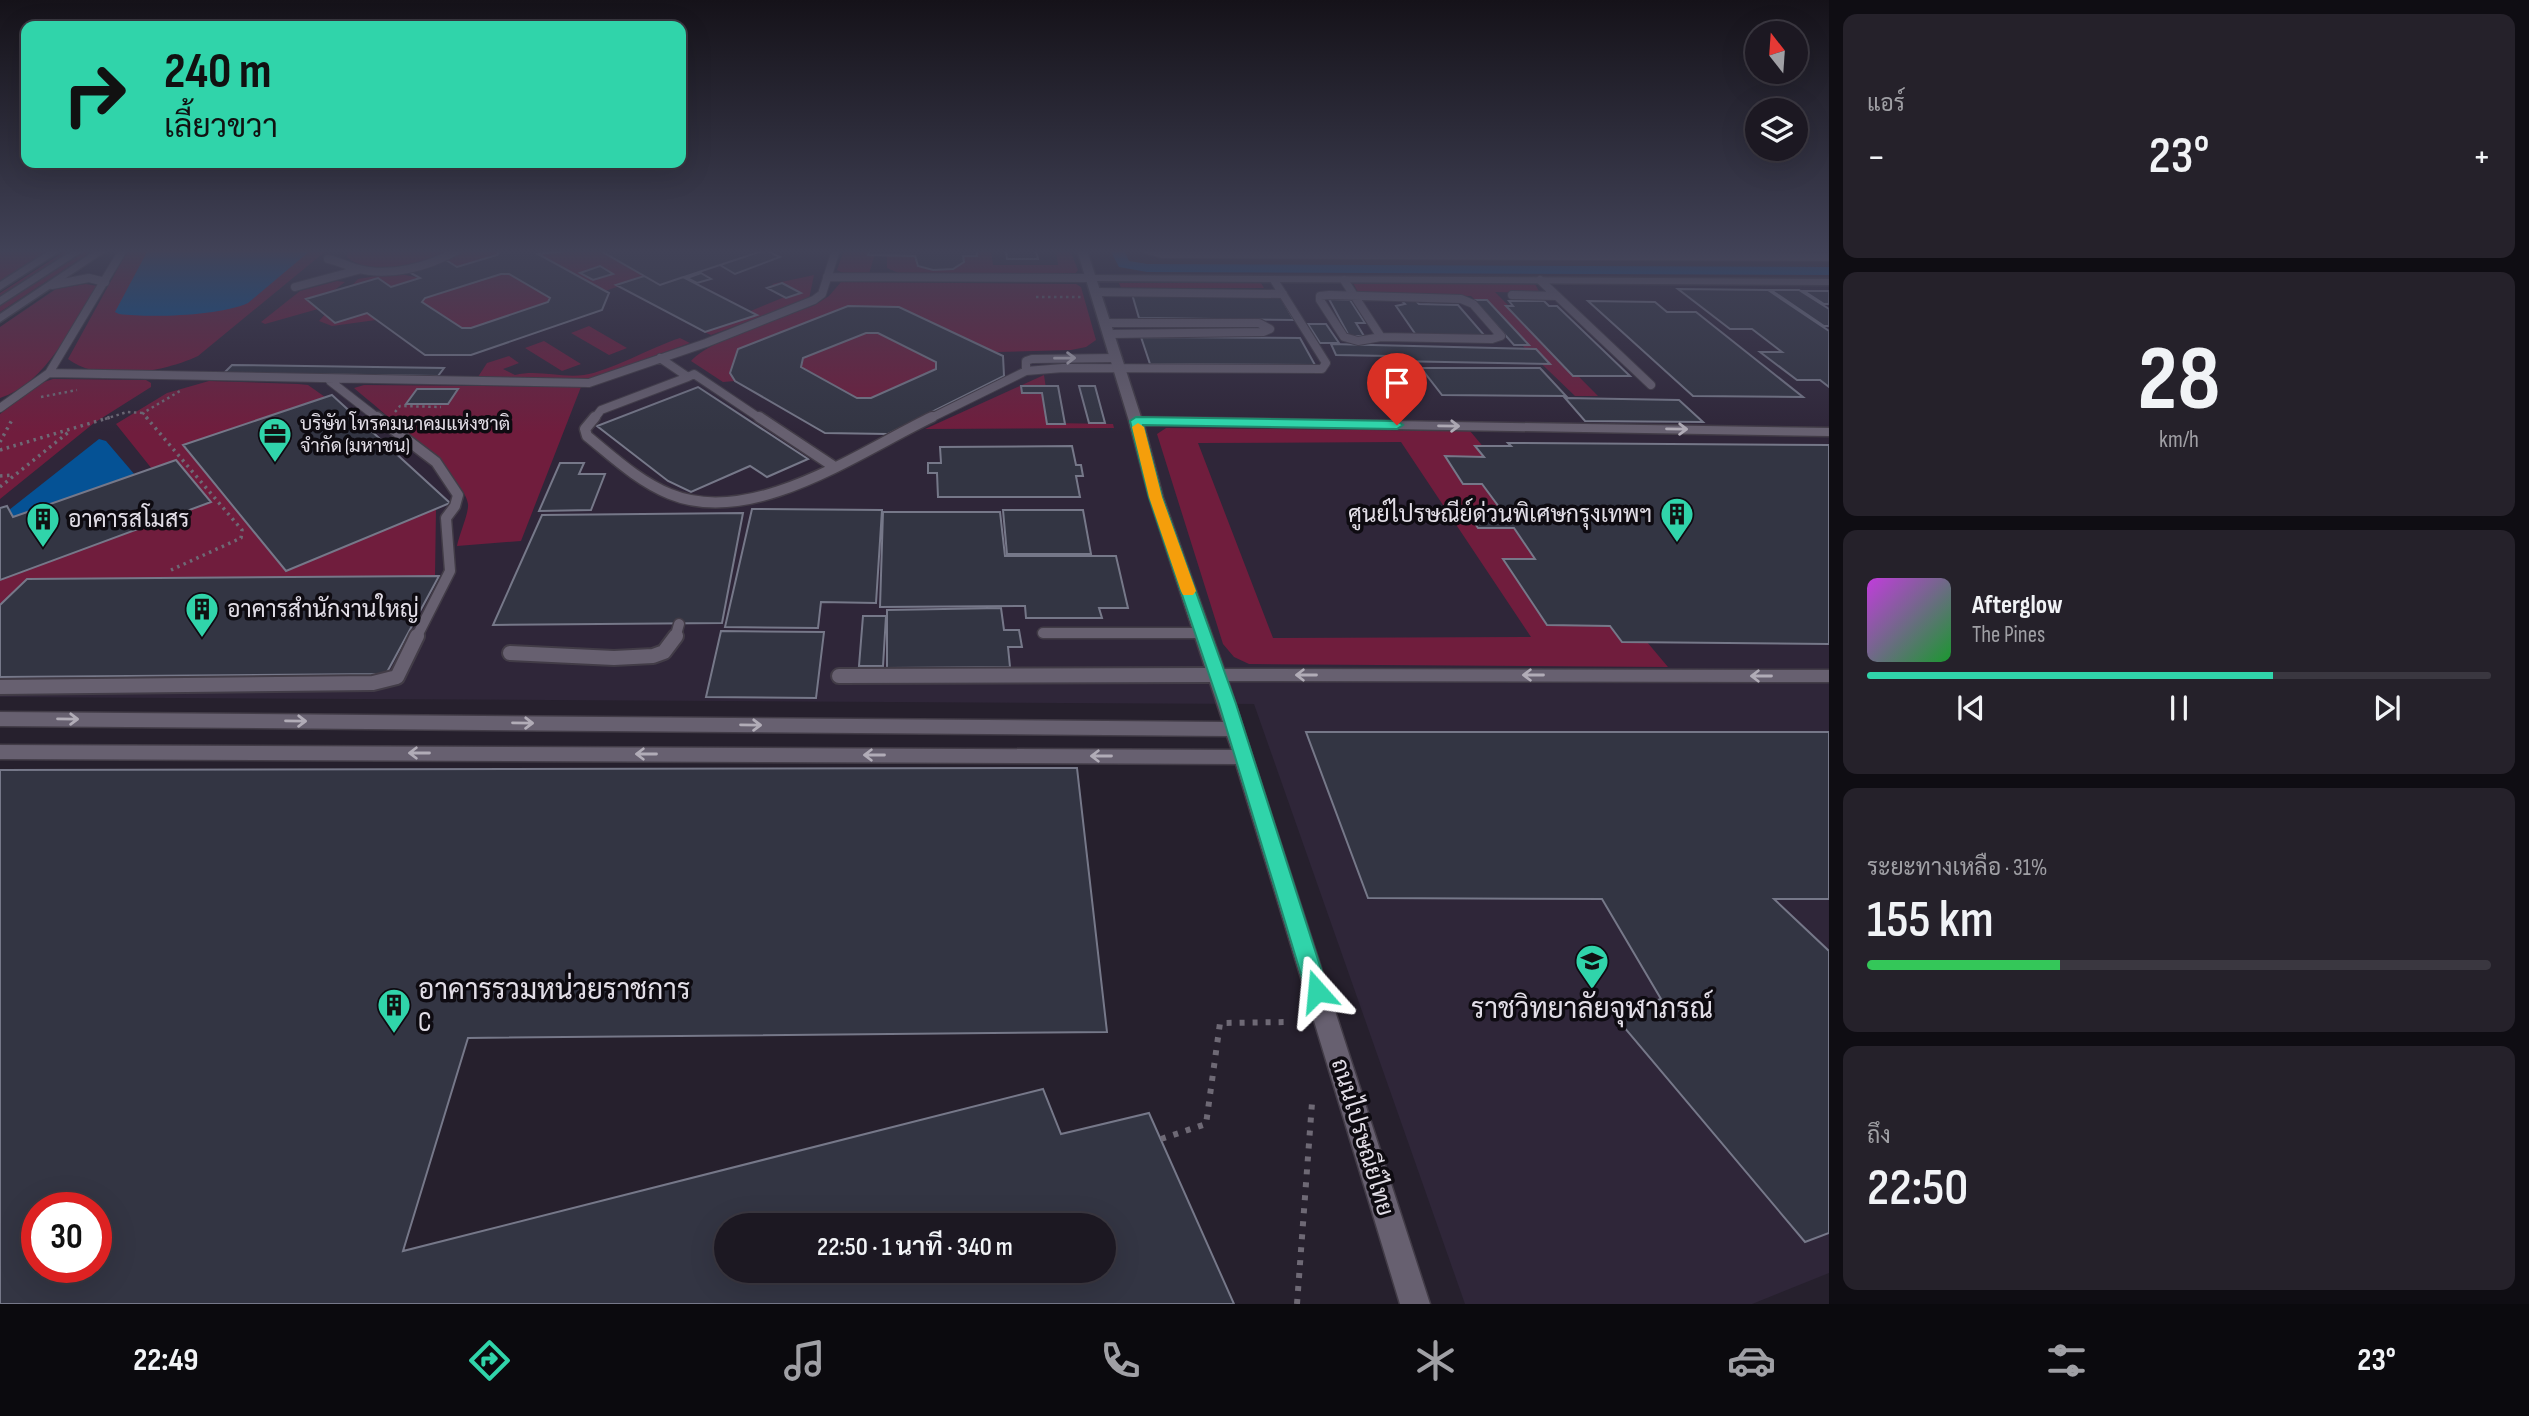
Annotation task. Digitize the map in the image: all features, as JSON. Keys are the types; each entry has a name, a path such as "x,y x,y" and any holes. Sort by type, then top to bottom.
{"street":[{"name":"ถนนไปรษณีย์ไทย","path":"1101,311 1136,421 1156,497 1217,675 1415,1304"},
{"path":"1136,421 1829,432"},
{"path":"1217,675 1829,676"},
{"path":"0,719 1234,729"},
{"path":"1144,729 1155,735 1159,742 1159,748 1153,757"},
{"path":"0,752 1243,757"}],"lane":[{"path":"0,408 49,373 87,311"},
{"path":"49,373 589,383 706,343 787,311"},
{"path":"832,466 695,374 601,410 585,429 587,436 649,484 708,508 766,494 832,466 1026,371 1118,363 1322,369 1326,363 1294,311"},
{"path":"1327,311 1349,341 1381,337 1492,339 1501,336 1477,311"},
{"path":"1365,311 1381,337"},
{"path":"1573,311 1651,385"},
{"path":"1259,323 1270,329 1263,332 1107,328 1259,323"},
{"path":"660,358 688,377"},
{"path":"0,687 373,683 397,677 450,571 446,518 455,506 458,495 436,462 329,380"},
{"path":"510,653 639,657 663,653 676,638 679,624"},
{"path":"1043,633 1202,633"},
{"path":"839,676 1217,675"}],"path":[{"path":"0,450 127,412 144,413 178,391 189,389"},
{"path":"386,423 400,406 441,407"},
{"path":"144,413 242,530 240,538 231,545 171,570"},
{"path":"0,487 74,428"},
{"path":"0,476 14,475"},
{"path":"1161,1139 1206,1124 1220,1023 1288,1022"},
{"path":"1297,1304 1312,1103"}],"shaded area":[{"path":"23,311 1829,311 1829,1273 1752,1304 1465,1304 1254,704 0,697 0,327"},
{"path":"24,311 82,311 45,366 17,390 0,398 0,327"},
{"path":"95,311 253,311 198,356 168,367 114,373 81,367 68,359"},
{"path":"275,311 311,311 265,324 261,322"},
{"path":"328,311 369,311 367,313 376,320 332,326 319,321"},
{"path":"436,311 522,311 471,328 462,328"},
{"path":"751,311 777,311 711,335 702,331"},
{"path":"799,311 836,311 738,349 730,373 735,381 723,382 691,361 715,345"},
{"path":"907,311 1088,311 1096,340 1086,347 1071,350 996,352"},
{"path":"1486,311 1514,311 1598,396 1575,396"},
{"path":"589,326 627,348 609,355 571,333"},
{"path":"866,333 878,333 936,362 936,369 871,398 857,398 801,367 803,358"},
{"path":"680,338 690,343 584,381 476,380 487,363 509,356 519,363 503,369 515,375 594,373"},
{"path":"544,341 581,364 562,371 525,348"},
{"path":"1044,375 1051,423 1113,424 1114,428 925,429"},
{"path":"53,379 146,380 151,383 151,387 94,423 0,499 0,414 38,384"},
{"path":"209,381 308,385 325,397 436,509 435,576 27,579 0,605 0,560 152,469 116,424 167,393"},
{"path":"364,385 581,387 521,541 457,546 468,508 464,493 437,461 354,388"},
{"path":"1166,428 1470,431 1668,667 1249,664 1234,657 1223,644 1157,434","holes":["1401,442 1531,637 1273,638 1198,443"]}],"water":[{"path":"116,311 221,311 148,316"},
{"path":"99,439 106,441 135,475 13,517 9,510"}],"building":[{"path":"320,311 436,311 462,328 471,328 522,311 600,311 471,355 425,355 367,313 335,323"},
{"path":"665,311 749,311 757,315 705,332"},
{"path":"836,311 907,311 1003,356 1004,376 888,434 825,433 735,381 730,373 738,349","holes":["866,333 878,333 936,362 936,369 871,398 857,398 801,367 803,358"]},
{"path":"1137,311 1289,311 1294,320 1139,318"},
{"path":"1335,311 1357,311 1365,323 1356,323 1364,336 1349,336"},
{"path":"1399,311 1463,311 1484,335 1416,335"},
{"path":"1484,311 1497,311 1529,345 1514,345"},
{"path":"1511,311 1562,311 1630,376 1573,376"},
{"path":"1599,311 1696,312 1803,397 1693,396"},
{"path":"1706,311 1799,311 1829,331 1829,387 1820,380 1797,380 1760,352 1782,352 1752,329 1730,329"},
{"path":"1802,311 1829,311 1829,326 1824,326"},
{"path":"1308,324 1326,324 1339,343 1320,343"},
{"path":"1141,337 1300,338 1315,365 1150,364"},
{"path":"1331,344 1536,349 1550,364 1392,361 1389,356 1336,355"},
{"path":"232,365 444,368 438,376 224,373"},
{"path":"1421,368 1540,368 1566,396 1442,395"},
{"path":"1021,386 1058,386 1065,424 1047,424 1042,393 1022,393"},
{"path":"1079,386 1095,386 1105,423 1089,423"},
{"path":"698,387 808,459 767,477 750,466 691,492 668,481 597,426"},
{"path":"417,389 458,389 448,404 406,404"},
{"path":"332,395 450,503 286,571 183,445"},
{"path":"1565,398 1679,400 1703,422 1585,421"},
{"name":"ศูนย์ไปรษณีย์ด่วนพิเศษกรุงเทพฯ","path":"1508,443 1829,445 1829,644 1622,642 1610,626 1547,625 1503,559 1535,559 1514,528 1478,528 1464,507 1499,507 1482,484 1463,484 1445,456 1484,457 1475,446 1511,446"},
{"path":"1072,446 1076,465 1081,465 1083,476 1076,476 1080,497 938,497 937,473 928,473 928,463 941,463 940,447"},
{"name":"อาคารสโมสร","path":"176,460 211,502 0,580 0,508 7,506 13,517"},
{"path":"560,463 584,463 579,474 605,474 591,510 539,511"},
{"path":"752,509 882,510 876,603 821,602 818,628 725,627"},
{"path":"1003,510 1083,510 1091,554 1007,554"},
{"path":"883,512 1000,512 1005,556 1116,556 1128,608 1099,608 1102,618 1026,618 1025,606 880,607"},
{"path":"743,513 722,623 493,625 542,515"},
{"name":"อาคารสำนักงานใหญ่","path":"439,576 386,674 0,677 0,605 27,579"},
{"path":"1001,608 1004,630 1019,630 1022,647 1008,647 1010,667 887,668 887,610"},
{"path":"863,616 886,616 883,666 859,666"},
{"path":"721,631 824,632 816,698 706,697"},
{"path":"1306,732 1829,732 1829,899 1774,899 1829,951 1829,1233 1805,1242 1613,1014 1661,999 1602,899 1368,898"},
{"name":"อาคารรวมหน่วยราชการ C","path":"1077,768 1107,1032 468,1038 403,1251 1043,1089 1061,1134 1149,1113 1234,1304 0,1304 0,770"}],"slow traffic":[{"path":"1138,427 1156,497 1188,591"}],"place":[{"name":"บริษัท โทรคมนาคมแห่งชาติ จำกัด (มหาชน)","path":"275,464"},
{"name":"ศูนย์ไปรษณีย์ด่วนพิเศษกรุงเทพฯ","path":"1677,544"},
{"name":"อาคารสโมสร","path":"43,549"},
{"name":"อาคารสำนักงานใหญ่","path":"202,639"},
{"name":"ราชวิทยาลัยจุฬาภรณ์","path":"1592,991"},
{"name":"อาคารรวมหน่วยราชการ C","path":"394,1035"}],"route":[{"path":"1317,991 1227,704 1156,497 1136,421 1397,425"}]}
